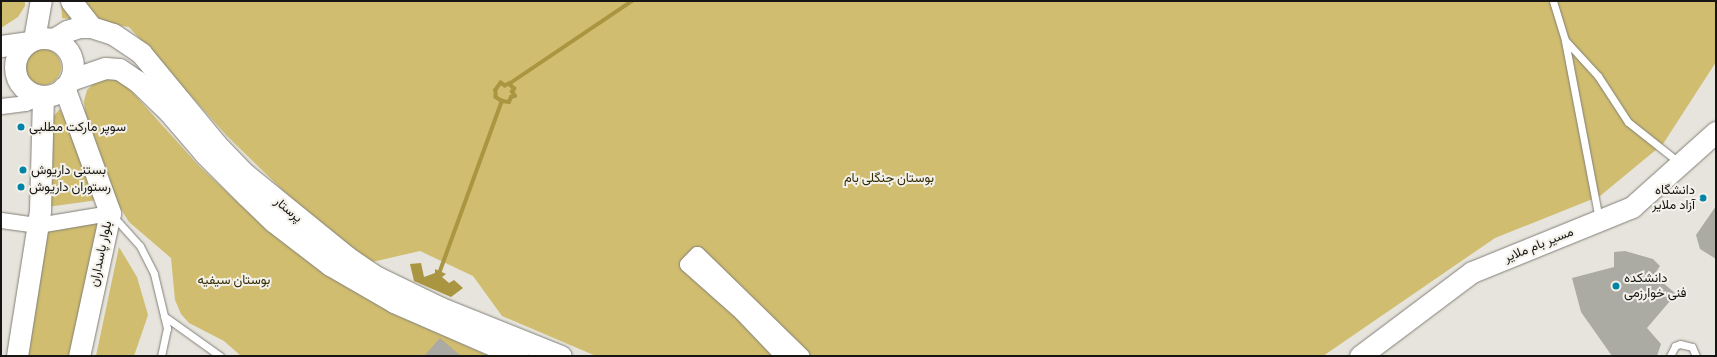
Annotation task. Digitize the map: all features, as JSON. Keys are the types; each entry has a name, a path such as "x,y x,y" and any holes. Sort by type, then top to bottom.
{"main road":[{"path":"42,1 42,40"},
{"path":"71,1 91,28"},
{"name":"پرستار","path":"42,40 67,31 91,28 113,34 141,53 216,144 245,174 347,257 377,277 440,308 562,356"},
{"path":"17,356 38,225 35,93 16,76 14,67 20,48 42,40"},
{"path":"1,46 42,40 66,48 71,55 73,64 67,84 58,92 35,93 1,80"},
{"name":"پرستار","path":"67,84 105,68 119,69 137,81 169,112 205,154 274,222 330,265 394,302 518,356"},
{"name":"بلوار پاسداران","path":"67,84 110,213 79,356"},
{"name":"مسیر بام ملایر","path":"1360,356 1472,272 1632,207 1682,164 1716,132"}],"street":[{"path":"1,106 24,103 35,93"},
{"path":"1,220 38,225 110,213"},
{"path":"783,356 741,312 687,264 697,254 802,356"}],"lane":[{"path":"1552,1 1565,40 1600,220"},
{"path":"1565,40 1598,76 1628,122 1682,164"},
{"path":"110,213 140,246 154,274 167,328 161,356"},
{"path":"164,316 220,356"},
{"path":"1670,356 1675,346 1680,344 1692,347 1696,356"}],"green space":[{"path":"1,1 25,1 25,6 18,17 1,28"},
{"name":"بوستان جنگلی بام","path":"61,1 1716,1 1716,62 1663,144 1600,196 1495,238 1323,356 596,356 502,316 473,276 420,251 372,262 305,212 227,136 129,27 62,18"},
{"path":"47,49 56,54 60,60 60,74 56,80 47,85 39,85 30,80 26,74 25,63 30,54 36,50"},
{"name":"بوستان سیفیه","path":"105,78 114,78 125,84 199,166 261,224 323,270 390,312 489,356 241,356 224,341 189,323 181,314 175,300 171,258 129,222 115,200 85,114 84,101 87,90 96,81"},
{"path":"60,109 68,123 98,200 47,207 50,120"},
{"path":"103,221 73,356 23,356 44,231"},
{"path":"119,247 137,277 148,315 134,356 96,356"}],"shaded area":[{"path":"421,263 424,277 435,273 435,269 446,274 442,277 449,283 454,280 463,288 451,297 414,281 410,264"}],"building":[{"path":"1716,206 1716,259 1700,249 1696,235"},
{"path":"1625,251 1653,259 1660,266 1654,275 1676,294 1647,328 1661,344 1657,356 1612,356 1581,312 1572,278 1614,267 1614,252"},
{"path":"440,338 461,356 424,356"}],"waterway":[{"path":"509,84 632,1"},
{"path":"440,271 502,101 509,102 511,97 515,96 512,92 514,89 509,84 505,86 501,83 496,90 496,97 502,101"}],"place":[{"name":"سوپر مارکت مطلبی","path":"21,127"},
{"name":"بستنی داریوش","path":"23,170"},
{"name":"رستوران داریوش","path":"21,187"},
{"name":"دانشگاه آزاد ملایر","path":"1703,198"},
{"name":"دانشکده فنی خوارزمی","path":"1616,286"}]}
